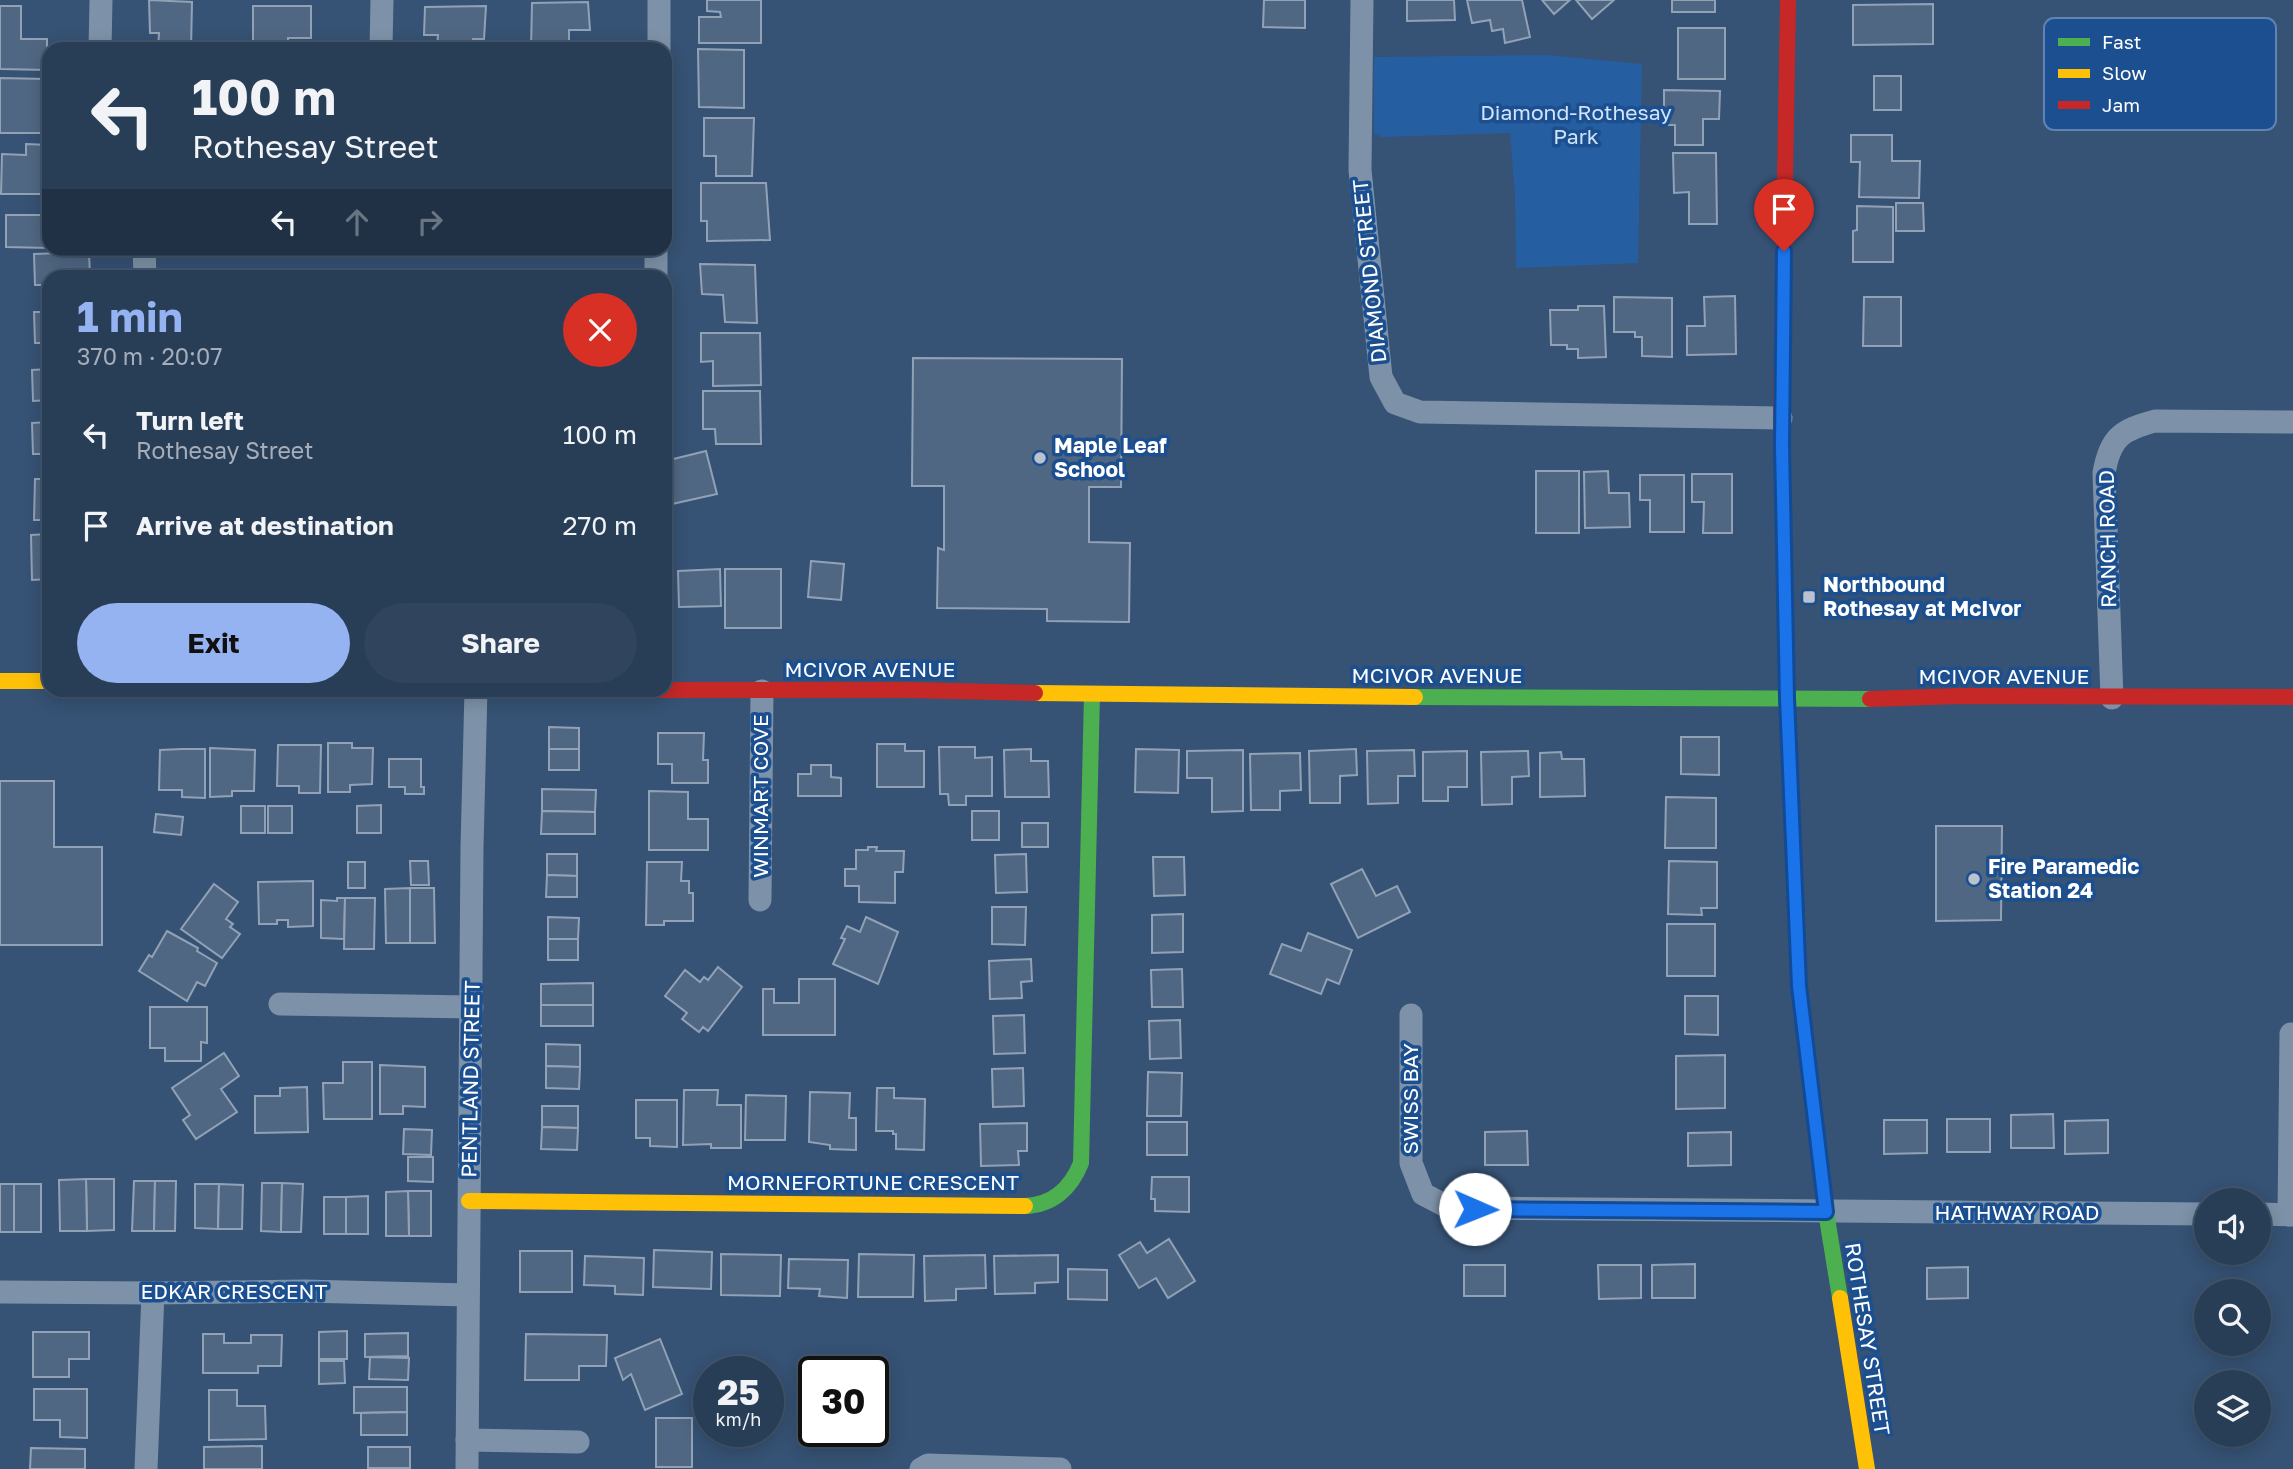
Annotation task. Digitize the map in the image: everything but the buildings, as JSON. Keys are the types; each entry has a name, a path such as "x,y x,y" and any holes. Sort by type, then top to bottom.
{"street":[{"path":"100,42 101,0"},
{"path":"381,42 382,0"},
{"path":"659,0 659,42"},
{"name":"DIAMOND STREET","path":"1362,0 1360,170 1381,377 1395,403 1420,412 1781,418"},
{"name":"ROTHESAY STREET","path":"1788,0 1781,418 1787,698 1799,986 1826,1212 1867,1469"},
{"name":"RANCH ROAD","path":"2112,698 2104,472 2108,454 2117,437 2134,426 2155,421 2293,422"},
{"path":"0,681 42,681"},
{"name":"MCIVOR AVENUE","path":"672,691 908,690 1823,700 1960,696 2293,697"},
{"name":"WINMART COVE","path":"760,900 762,691"},
{"name":"MORNEFORTUNE CRESCENT","path":"469,1201 1030,1206 1058,1198 1076,1178 1081,1163 1092,694"},
{"name":"PENTLAND STREET","path":"467,1469 472,847 476,697"},
{"path":"280,1004 472,1007"},
{"name":"SWISS BAY","path":"1411,1015 1411,1163 1423,1194 1450,1208 1826,1212"},
{"path":"2271,1214 2291,1215 2291,1034"},
{"name":"HATHWAY ROAD","path":"1826,1212 2194,1214"},
{"name":"EDKAR CRESCENT","path":"0,1292 304,1291 468,1295"},
{"path":"146,1469 153,1293"},
{"path":"467,1440 578,1441"},
{"path":"921,1469 928,1465 1060,1469"}],"green space":[{"name":"Diamond-Rothesay Park","path":"1547,55 1642,64 1638,263 1516,268 1515,195 1510,133 1381,137 1374,133 1374,57"}],"traffic: fast":[{"path":"1025,1206 1044,1202 1060,1194 1081,1163 1092,694"},
{"path":"1415,697 1870,699"},
{"path":"1804,1025 1826,1212 1840,1298"}],"traffic: slow":[{"path":"1784,559 1799,986 1804,1025"},
{"path":"0,681 42,681"},
{"path":"1035,693 1415,697"},
{"path":"469,1201 1025,1206"},
{"path":"1840,1298 1867,1469"}],"traffic: jam":[{"path":"1784,559 1781,418 1788,0"},
{"path":"672,690 1035,693"},
{"path":"1870,699 1960,696 2293,697"}],"place":[{"name":"Maple Leaf School","path":"1040,458"},
{"name":"Northbound Rothesay at McIvor","path":"1809,597"},
{"name":"Fire Paramedic Station 24","path":"1974,879"}],"route":[{"path":"1475,1209 1826,1212 1799,986 1787,698 1781,418 1784,251"}]}
